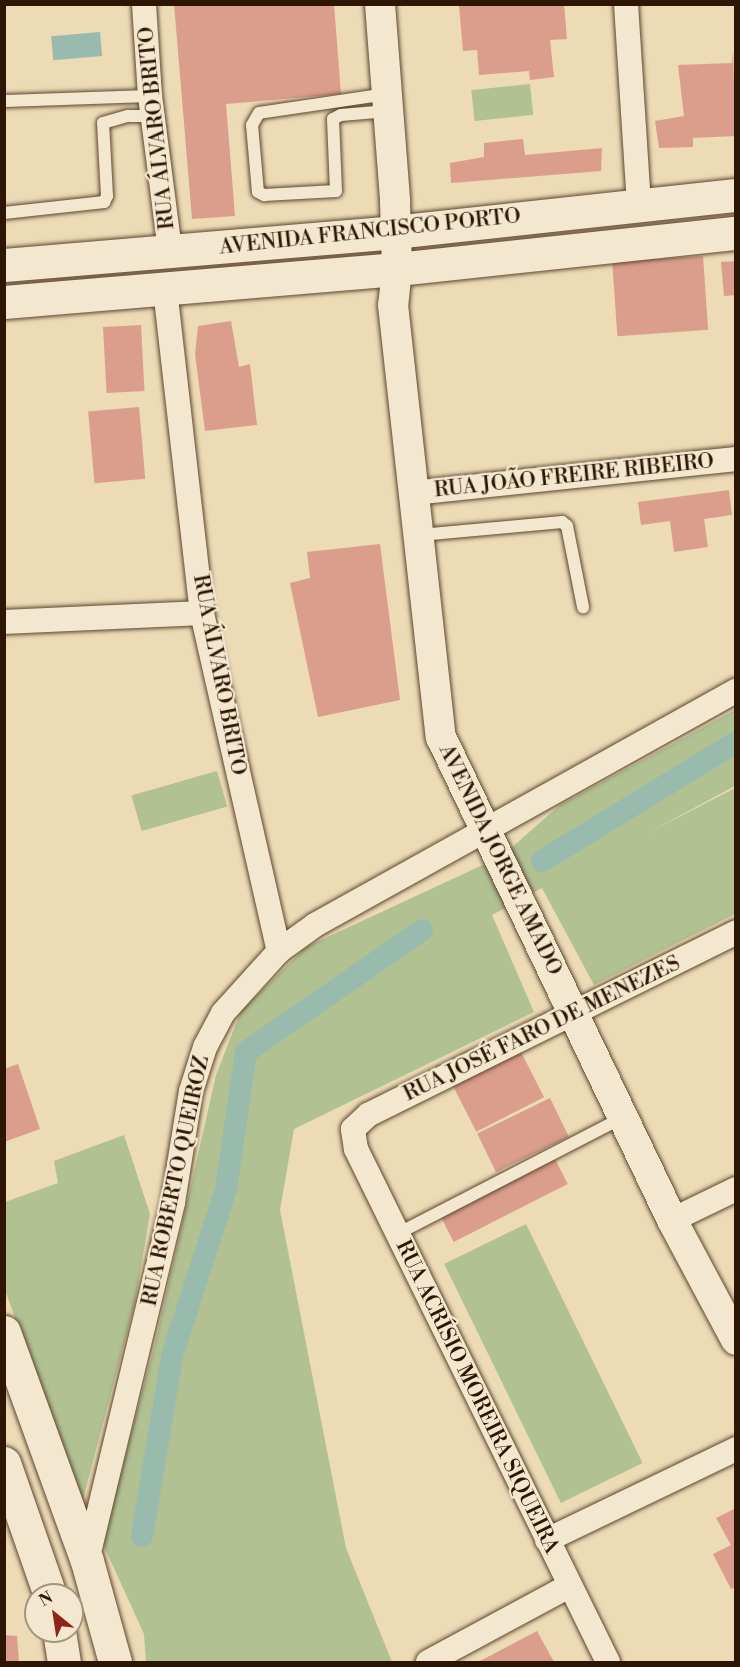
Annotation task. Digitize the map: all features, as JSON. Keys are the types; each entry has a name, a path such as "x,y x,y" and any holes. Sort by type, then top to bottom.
{"main road":[{"name":"AVENIDA FRANCISCO PORTO","path":"4,265 404,230 735,195"},
{"name":"AVENIDA FRANCISCO PORTO","path":"4,302 397,269 735,232"},
{"path":"4,1332 87,1561 115,1662"},
{"path":"4,1463 46,1583"},
{"path":"61,1643 64,1662"}],"street":[{"name":"RUA ÁLVARO BRITO","path":"144,4 151,106 170,251"},
{"path":"380,4 404,230"},
{"path":"399,4 413,161 404,230"},
{"path":"626,4 639,205"},
{"name":"AVENIDA JORGE AMADO","path":"404,230 393,305 441,737 672,1220 735,1340"},
{"name":"RUA ÁLVARO BRITO","path":"165,289 202,613 279,951"},
{"name":"RUA JOÃO FREIRE RIBEIRO","path":"413,493 735,459"},
{"path":"4,622 202,613"},
{"name":"RUA ROBERTO QUEIROZ","path":"87,1561 173,1202 195,1080 205,1047 223,1013 279,951 315,925 485,833 735,691"},
{"name":"RUA JOSÉ FARO DE MENEZES","path":"352,1129 368,1116 735,932"},
{"name":"RUA ACRÍSIO MOREIRA SIQUEIRA","path":"352,1129 356,1149 608,1662"},
{"path":"672,1220 735,1189"},
{"path":"547,1540 735,1449"},
{"path":"428,1662 569,1586"}],"lane":[{"path":"4,101 151,106"},
{"path":"389,103 333,119 336,191 264,195 258,192 252,125 259,112 389,103"},
{"path":"4,213 104,202 107,196 103,123 151,106"},
{"path":"418,535 562,522 567,526 584,607"},
{"path":"397,1234 623,1118"}],"green space":[{"path":"530,84 533,115 475,121 471,90"},
{"path":"735,710 735,786 646,834 735,788 735,914 594,985 542,888 492,915 534,1012 294,1129 280,1210 346,1548 392,1662 146,1662 144,1634 102,1542 154,1348 216,1075 241,1011 306,947 502,856 560,805"},
{"path":"217,771 227,807 142,831 131,796"},
{"path":"124,1135 150,1214 135,1302 82,1503 5,1290 5,1202 58,1183 54,1161"},
{"path":"526,1224 643,1463 561,1503 444,1264"}],"shaded area":[{"path":"100,32 102,56 53,60 51,36"}],"building":[{"path":"174,4 334,4 341,94 226,104 235,216 192,219"},
{"path":"564,4 567,39 550,40 554,77 530,80 529,71 479,75 477,50 463,51 459,6"},
{"path":"733,51 736,136 693,138 693,147 659,148 655,121 684,116 678,65 732,63"},
{"path":"523,139 525,155 602,148 601,171 451,183 450,163 484,157 484,143"},
{"path":"703,256 708,330 617,336 612,262"},
{"path":"736,261 736,295 724,296 721,262"},
{"path":"231,321 239,367 250,364 257,425 205,431 195,354 198,326"},
{"path":"141,325 144,391 107,393 103,327"},
{"path":"139,407 145,479 94,483 88,411"},
{"path":"729,490 732,515 704,519 708,547 674,552 670,521 641,525 638,502"},
{"path":"380,544 400,700 318,717 290,583 310,578 307,552"},
{"path":"520,1050 544,1097 476,1132 452,1085"},
{"path":"18,1064 40,1129 4,1142 4,1069"},
{"path":"550,1098 569,1137 496,1172 477,1134"},
{"path":"555,1159 568,1184 454,1242 441,1217"},
{"path":"736,1508 736,1587 731,1589 713,1554 731,1545 716,1518"},
{"path":"537,1631 554,1662 478,1662"},
{"path":"4,1635 17,1636 19,1662 4,1662"}],"waterway":[{"path":"542,861 736,742"},
{"path":"142,1536 172,1356 226,1189 246,1052 422,930"}]}
